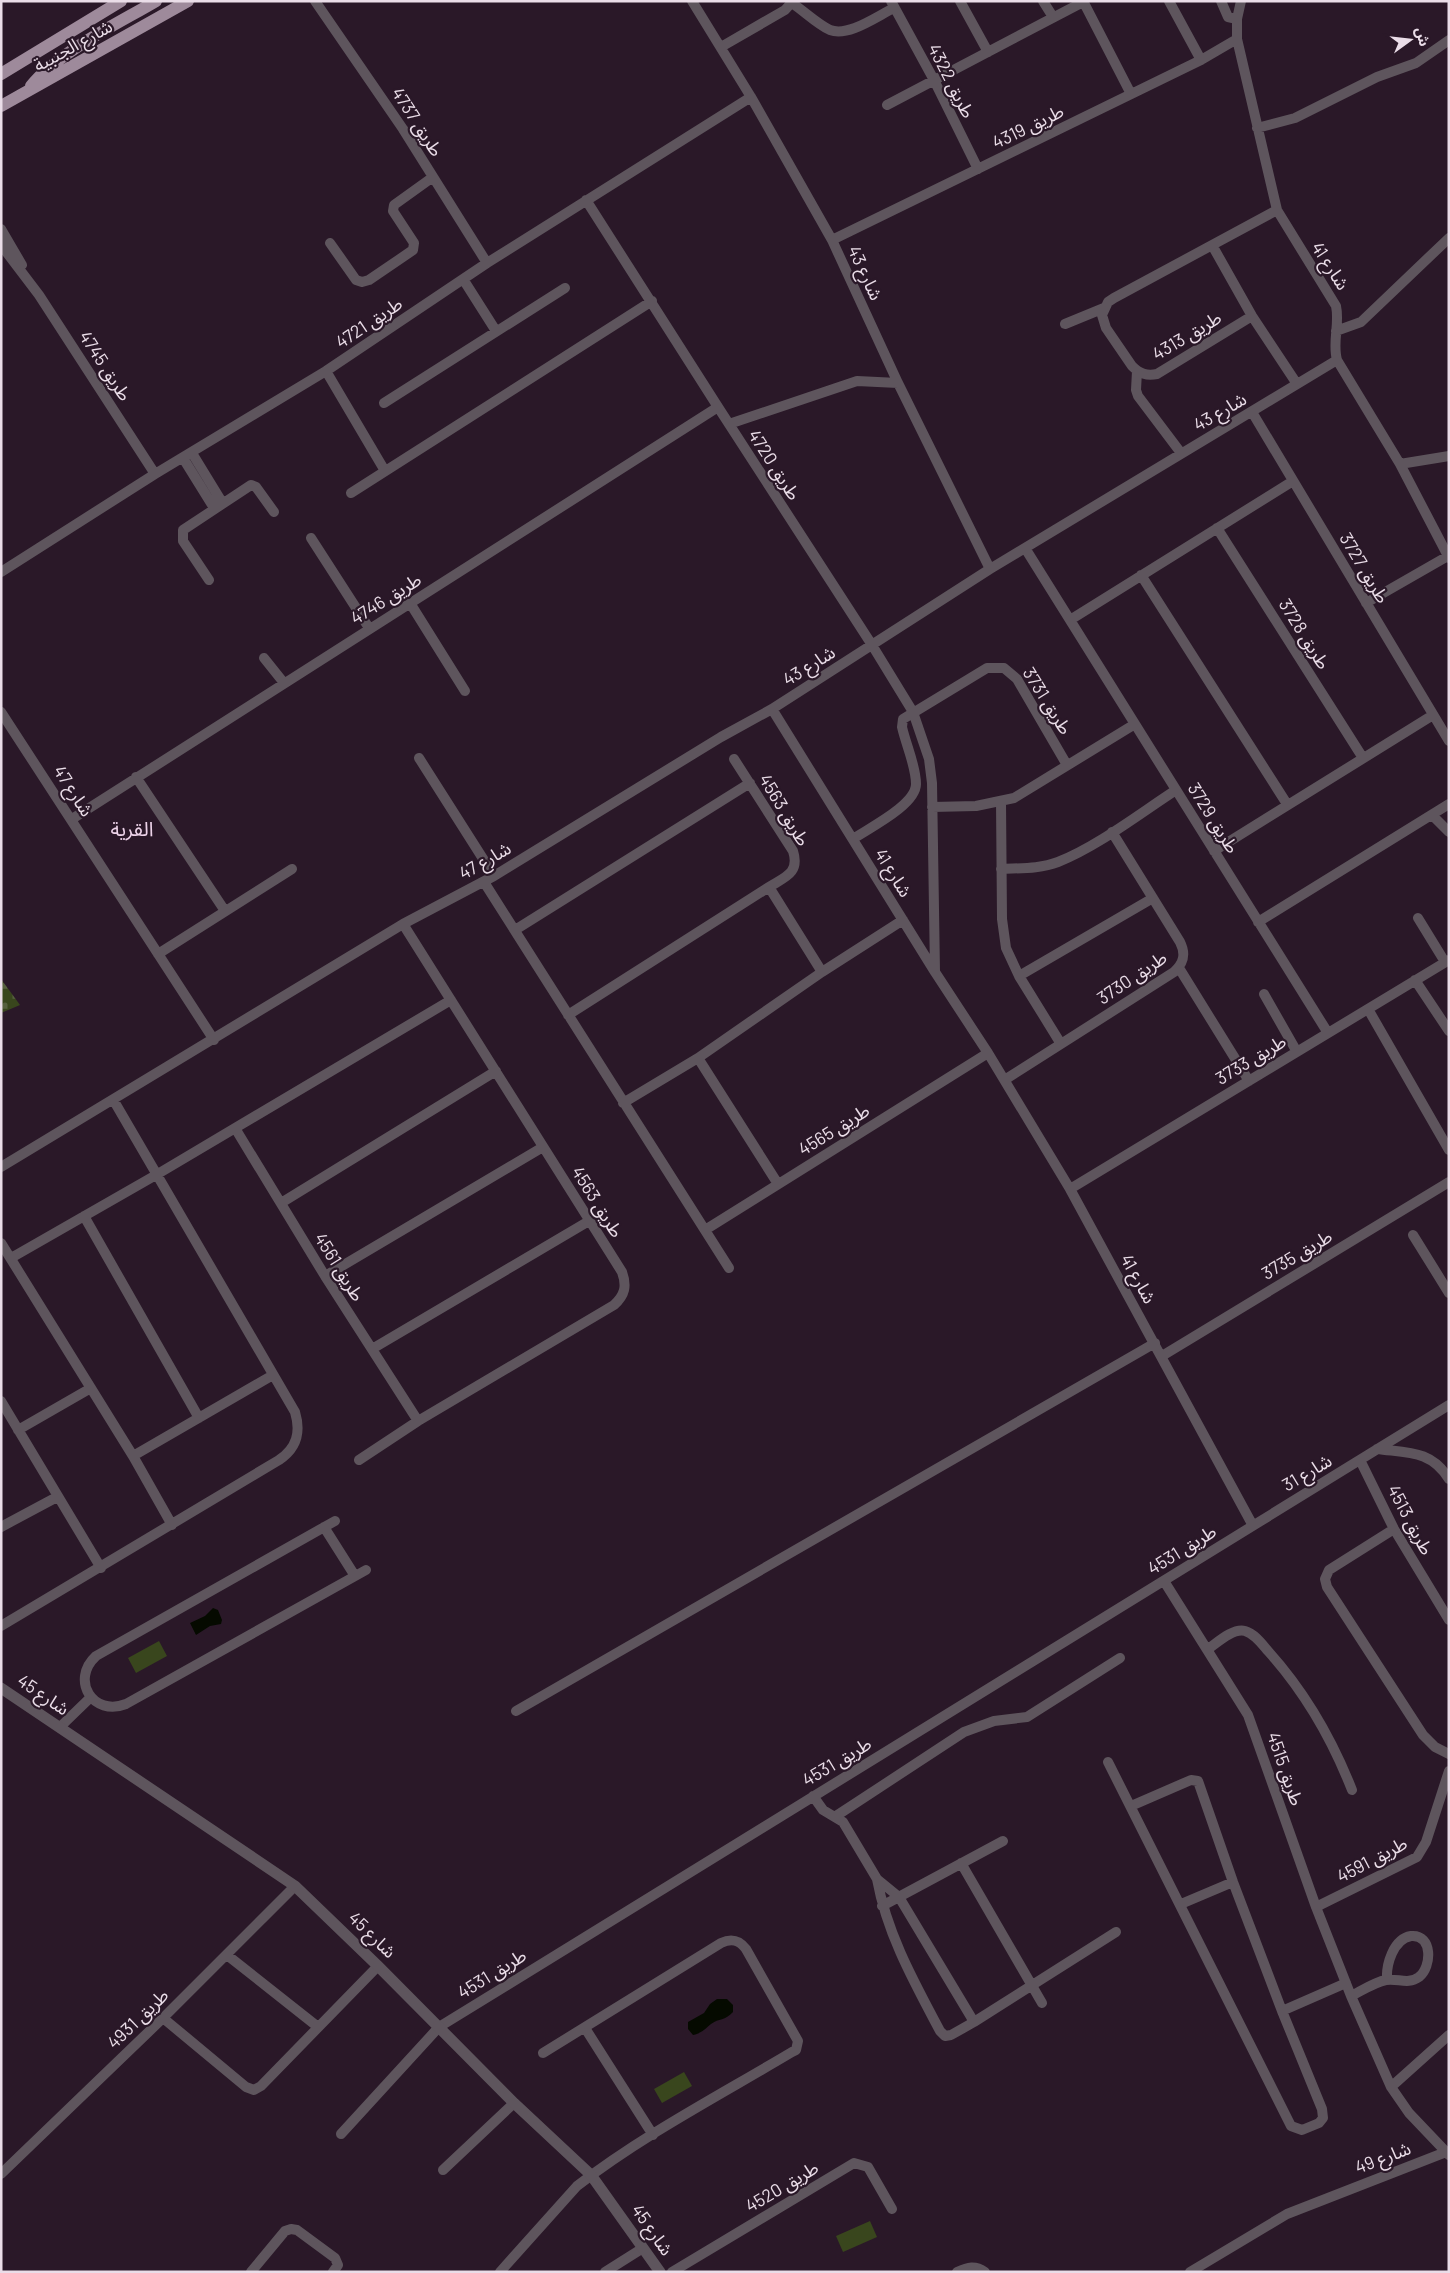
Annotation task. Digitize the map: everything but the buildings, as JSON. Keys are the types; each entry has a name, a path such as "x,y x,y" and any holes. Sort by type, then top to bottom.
{"main road":[{"name":"شارع الجنبية","path":"1,74 121,1"},
{"path":"25,93 47,70 68,55 156,1"},
{"name":"شارع الجنبية","path":"1,106 188,1"}],"street":[{"name":"طريق 4737","path":"315,1 433,177 487,263"},
{"name":"شارع 43","path":"692,1 752,97 832,240 898,383 990,569"},
{"path":"960,1 988,52"},
{"path":"1043,1 1054,17"},
{"path":"887,105 1083,1 1132,94"},
{"path":"1169,1 1201,60"},
{"path":"1221,1 1228,17 1237,19"},
{"name":"شارع 41","path":"1241,1 1237,19 1237,39 1277,210 1332,298 1338,314 1334,344 1337,360 1400,464 1448,557"},
{"path":"721,47 785,10 792,2"},
{"name":"طريق 4322","path":"792,2 836,32 851,29 893,4 934,80 978,169"},
{"name":"طريق 4319","path":"832,240 1201,60 1237,39"},
{"path":"1257,128 1295,118 1377,77 1416,63 1449,40"},
{"name":"طريق 4721","path":"1,572 155,474 326,371 462,279 752,97"},
{"path":"330,243 356,280 362,282 368,280 413,250 414,243 393,211 394,205 433,177"},
{"name":"طريق 4720","path":"586,200 652,301 728,424 872,645"},
{"path":"1065,324 1104,308 1114,298 1277,210"},
{"name":"طريق 4745","path":"1,229 16,253 26,276"},
{"path":"1336,331 1361,322 1449,238"},
{"name":"طريق 4745","path":"1,245 26,276 155,474"},
{"path":"1212,245 1252,316 1297,384"},
{"path":"462,279 496,331"},
{"path":"384,403 565,288"},
{"path":"351,493 652,301"},
{"name":"طريق 4313","path":"1104,308 1103,321 1137,371 1143,374 1157,374 1252,316"},
{"name":"شارع 43","path":"772,708 990,569 1337,360"},
{"path":"326,371 384,471"},
{"name":"طريق 4313","path":"1137,371 1136,390 1138,396 1181,453"},
{"path":"728,424 857,381 898,383"},
{"name":"طريق 4746","path":"72,818 718,407"},
{"name":"طريق 3727","path":"1252,412 1449,741"},
{"path":"187,456 218,505"},
{"path":"1400,464 1449,456"},
{"path":"1070,620 1293,481"},
{"path":"209,580 183,541 181,533 186,527 218,505 249,486 254,485 274,512"},
{"name":"طريق 3728","path":"1217,528 1363,758"},
{"path":"311,538 369,628"},
{"name":"طريق 3729","path":"1025,548 1328,1033"},
{"path":"1366,603 1448,557"},
{"path":"1141,576 1287,804"},
{"path":"410,603 465,691"},
{"path":"872,645 913,712 928,759 932,807 935,972"},
{"path":"264,658 284,683"},
{"name":"طريق 3731","path":"913,712 987,668 1004,668 1018,679 1067,766"},
{"name":"شارع 41","path":"772,708 935,972 984,1056 1006,1079 1070,1189 1252,1524"},
{"name":"شارع 47","path":"1,1167 114,1101 403,924 484,882 721,737 772,708"},
{"name":"شارع 47","path":"1,712 72,818 214,1040"},
{"path":"853,839 913,796 916,783 902,727 903,719 913,712"},
{"path":"1214,851 1433,715"},
{"path":"932,807 976,806 1001,802 1025,792 1134,724"},
{"path":"420,758 494,876"},
{"name":"طريق 4563","path":"734,759 793,851 796,861 794,869 790,873 769,887"},
{"path":"136,777 225,911"},
{"path":"515,930 750,783"},
{"path":"1001,869 1042,866 1057,862 1112,832 1176,790"},
{"path":"1001,802 1003,934 1009,956 1019,976 1061,1044"},
{"path":"1258,922 1449,804"},
{"path":"1432,815 1449,832"},
{"name":"طريق 3730","path":"1006,1079 1179,968 1183,962 1183,948 1112,832"},
{"path":"158,954 292,869"},
{"path":"484,882 729,1268"},
{"path":"568,1014 769,887 822,972"},
{"path":"1019,976 1153,898"},
{"path":"1418,918 1447,961"},
{"path":"623,1103 698,1058 822,972 903,920"},
{"name":"طريق 4563","path":"403,924 622,1272 625,1280 625,1290 621,1299 418,1421"},
{"name":"طريق 3733","path":"1070,1189 1447,961"},
{"path":"1179,968 1249,1081"},
{"path":"1416,980 1449,1031"},
{"path":"1264,994 1297,1052"},
{"path":"11,1258 156,1175 451,1000"},
{"path":"1368,1009 1449,1150"},
{"name":"طريق 4565","path":"705,1230 984,1056"},
{"path":"698,1058 778,1184"},
{"path":"280,1203 496,1071"},
{"path":"1,1626 172,1526 279,1460 293,1448 297,1439 298,1421 114,1101"},
{"name":"طريق 4561","path":"234,1128 324,1276 418,1421"},
{"path":"324,1276 543,1147"},
{"name":"طريق 3735","path":"1162,1356 1449,1182"},
{"path":"84,1216 199,1418"},
{"path":"372,1349 589,1221"},
{"path":"1413,1235 1449,1293"},
{"path":"1,1242 133,1456 172,1526"},
{"path":"516,1711 1155,1343"},
{"path":"133,1456 273,1375"},
{"path":"18,1430 91,1388"},
{"path":"1,1401 101,1568"},
{"name":"شارع 31","path":"1252,1524 1449,1405"},
{"path":"359,1460 418,1421"},
{"path":"1378,1449 1424,1456 1436,1462 1449,1479"},
{"name":"طريق 4513","path":"1360,1460 1394,1529 1449,1620"},
{"path":"1,1526 57,1497"},
{"path":"335,1521 96,1656 90,1661 84,1675 84,1683 90,1697 103,1706 111,1708 126,1704 366,1570"},
{"name":"طريق 4531","path":"341,2134 439,2027 1164,1581 1252,1524"},
{"path":"324,1527 355,1576"},
{"path":"1394,1529 1329,1570 1324,1579 1423,1735 1435,1747 1449,1754"},
{"name":"طريق 4515","path":"1164,1581 1240,1700 1253,1725 1316,1907 1351,1996 1392,2087"},
{"path":"1208,1649 1236,1631 1246,1631 1257,1638 1290,1677 1315,1713 1336,1751 1352,1790"},
{"path":"836,1816 964,1732 994,1722 1027,1717 1120,1658"},
{"name":"شارع 45","path":"1,1688 295,1886 378,1966 514,2103 591,2175 660,2272"},
{"path":"60,1727 90,1697"},
{"path":"1108,1762 1291,2126 1302,2130 1319,2123 1323,2118 1322,2109 1233,1882 1198,1781 1191,1780 1131,1806"},
{"name":"طريق 4591","path":"1316,1907 1417,1857 1426,1842 1449,1771"},
{"path":"813,1796 823,1810 836,1816 845,1826 877,1879 898,1897 974,2022"},
{"path":"882,1906 1003,1841"},
{"path":"962,1863 1042,2003"},
{"path":"877,1879 882,1906 900,1954 942,2034 948,2036 974,2022 1116,1932"},
{"path":"1181,1904 1233,1882"},
{"name":"طريق 4931","path":"1,2174 227,1955 295,1886"},
{"path":"1351,1996 1386,1980 1411,1981 1427,1970 1428,1948 1422,1939 1413,1936 1406,1938 1396,1946 1389,1958 1386,1980"},
{"path":"500,2272 577,2186 591,2175 653,2135 796,2050 798,2041 746,1950 738,1941 726,1941 543,2053"},
{"path":"227,1955 318,2027"},
{"path":"162,2018 246,2087 254,2090 261,2086 378,1966"},
{"path":"1282,2011 1346,1983"},
{"path":"585,2028 653,2135"},
{"path":"1392,2087 1449,2035"},
{"name":"شارع 49","path":"1190,2272 1287,2214 1447,2153 1409,2113 1392,2087"},
{"path":"442,2170 514,2103"},
{"name":"طريق 4520","path":"672,2272 854,2163 868,2167 892,2209"},
{"path":"251,2272 285,2231 291,2228 297,2230 336,2258 338,2265 333,2272"},
{"path":"605,2272 643,2248"},
{"path":"958,2272 967,2267 977,2267 985,2272"}],"green space":[{"path":"1,979 20,1005 1,1013"},
{"path":"159,1641 167,1656 136,1673 128,1658"},
{"path":"684,2072 692,2086 662,2103 654,2089"},
{"path":"870,2221 877,2237 843,2252 836,2236"}],"shaded area":[{"path":"213,1608 218,1610 222,1620 221,1624 210,1626 196,1635 190,1623 205,1616"},
{"path":"717,1999 727,1999 733,2005 733,2012 693,2035 688,2029 688,2022 704,2013 710,2004"}],"district":[{"name":"القرية","path":"132,829"}]}
